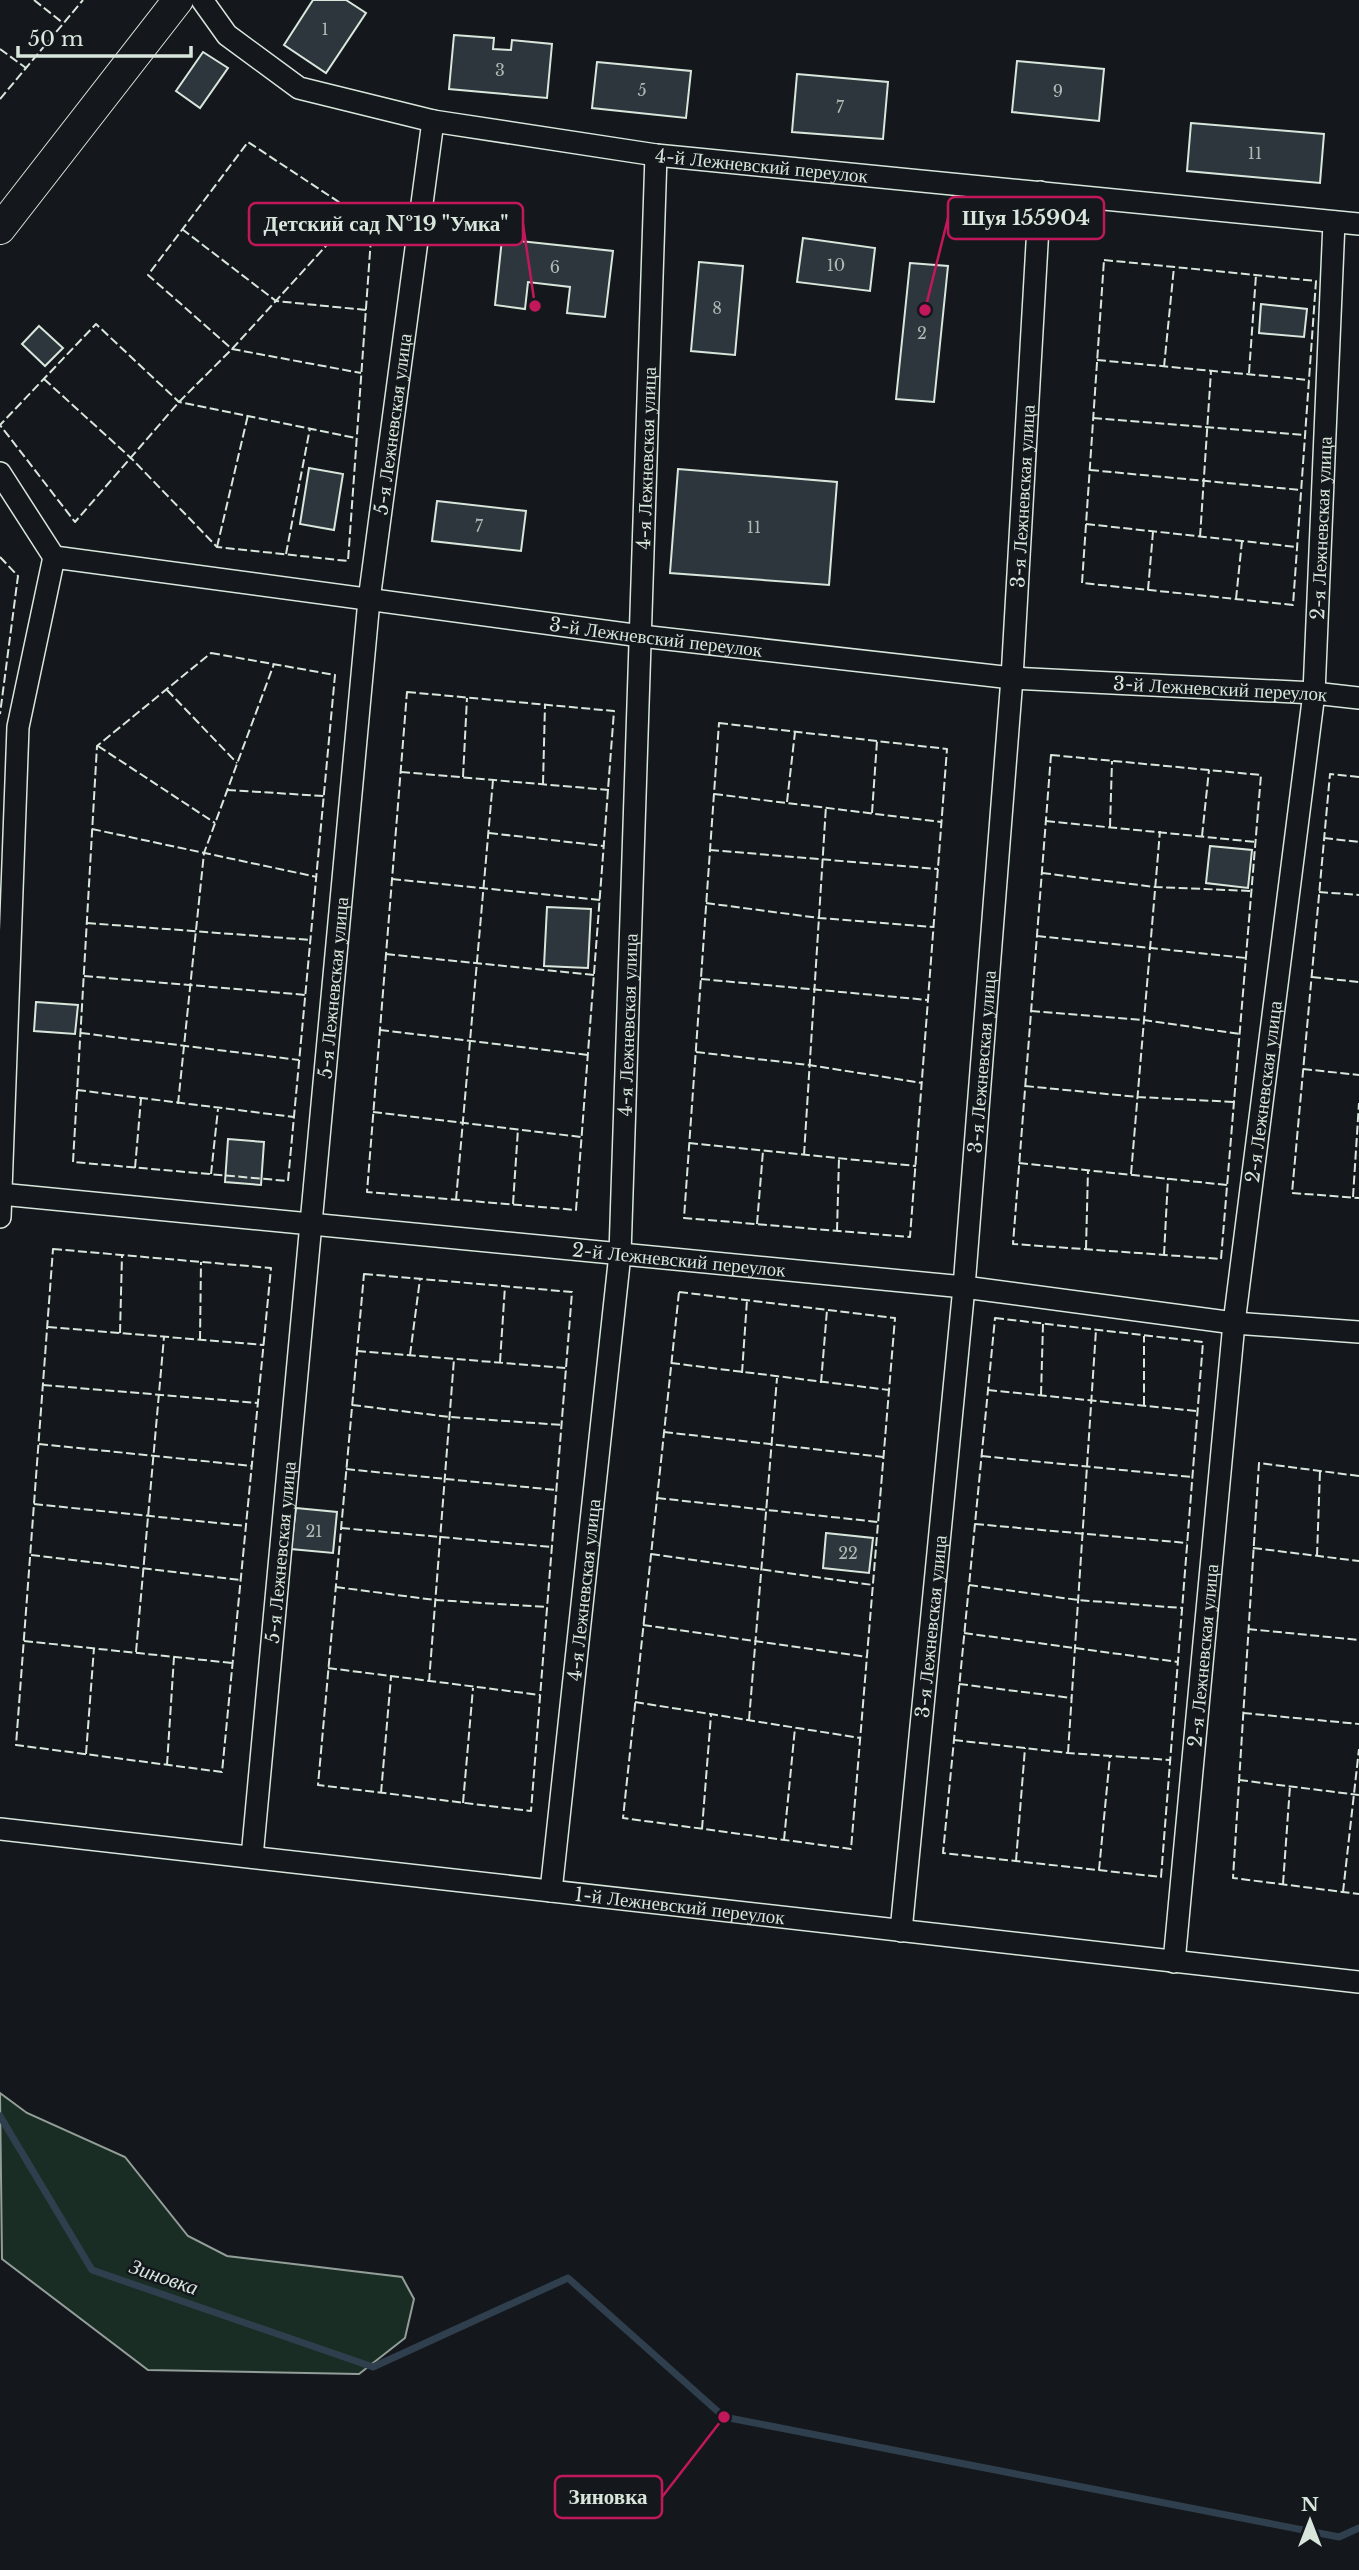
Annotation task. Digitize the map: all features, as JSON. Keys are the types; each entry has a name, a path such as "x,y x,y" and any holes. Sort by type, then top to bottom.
{"main road":[{"path":"0,229 178,0"}],"street":[{"name":"4-й Лежневский переулок","path":"202,0 227,35 299,88 433,121 656,155 1359,223"},
{"name":"5-я Лежневская улица","path":"252,1857 369,600 433,121"},
{"name":"4-я Лежневская улица","path":"551,1891 620,1254 656,155"},
{"name":"3-я Лежневская улица","path":"901,1931 964,1287 1012,678 1040,192"},
{"name":"2-я Лежневская улица","path":"1174,1962 1234,1323 1314,693 1334,222"},
{"path":"0,473 54,557 9,733 0,1217"},
{"name":"3-й Лежневский переулок","path":"54,557 641,636 1012,678 1314,693 1359,698"},
{"name":"2-й Лежневский переулок","path":"1,1194 964,1287 1234,1323 1359,1332"},
{"name":"1-й Лежневский переулок","path":"0,1829 1359,1982"}],"green space":[{"path":"0,2093 27,2113 125,2157 188,2236 227,2256 402,2277 414,2299 405,2338 359,2374 148,2370 2,2259"}],"building":[{"path":"313,0 346,0 366,13 326,73 284,45"},
{"path":"454,35 494,38 493,49 511,50 512,40 552,44 547,98 449,89"},
{"path":"203,52 228,68 200,108 176,91"},
{"path":"1017,61 1104,69 1099,121 1012,112"},
{"path":"597,62 691,71 686,118 592,108"},
{"path":"797,74 888,82 883,139 792,132"},
{"path":"1191,123 1324,134 1320,183 1187,171"},
{"path":"803,238 875,248 870,291 797,282"},
{"path":"502,239 613,251 605,317 567,313 570,287 528,282 525,309 495,305"},
{"path":"699,262 743,266 735,355 691,351"},
{"path":"910,263 948,266 934,402 896,399"},
{"path":"1261,304 1307,309 1304,337 1259,333"},
{"path":"39,326 63,348 45,366 22,344"},
{"path":"309,468 343,474 334,530 300,524"},
{"path":"678,469 837,482 829,585 670,573"},
{"path":"437,501 526,511 521,551 432,541"},
{"path":"1210,846 1252,850 1248,888 1206,883"},
{"path":"547,907 591,909 588,968 544,966"},
{"path":"36,1002 78,1005 75,1034 34,1031"},
{"path":"228,1139 264,1142 261,1185 225,1182"},
{"path":"296,1508 337,1512 333,1553 291,1549"},
{"path":"826,1533 873,1538 869,1573 823,1568"}],"waterway":[{"name":"Зиновка","path":"0,2116 92,2270 373,2367 568,2278 724,2417 1339,2537 1359,2528"}],"fence":[{"path":"34,0 63,23"},
{"path":"0,99 83,0"},
{"path":"0,49 26,68"},
{"path":"44,379 132,459 217,547 348,561 372,224 248,142 148,275 232,349 361,373"},
{"path":"356,213 232,349 179,402 75,522 0,425 96,324 179,402 356,438"},
{"path":"182,229 276,301 366,310"},
{"path":"1104,260 1316,281 1293,605 1082,583 1104,260"},
{"path":"1164,367 1174,267"},
{"path":"1249,373 1256,275"},
{"path":"1097,360 1309,380"},
{"path":"1200,537 1211,371"},
{"path":"217,547 248,415"},
{"path":"1093,418 1305,435"},
{"path":"286,554 310,428"},
{"path":"1090,470 1301,490"},
{"path":"1086,524 1297,547"},
{"path":"1148,590 1153,532"},
{"path":"1236,599 1242,541"},
{"path":"0,557 18,576 0,714"},
{"path":"211,653 335,675 288,1181 73,1162 97,746 211,653"},
{"path":"178,1104 204,853 274,664"},
{"path":"167,690 237,763"},
{"path":"407,692 614,711 576,1210 367,1192 407,692"},
{"path":"463,777 467,698"},
{"path":"543,784 545,705"},
{"path":"719,723 947,749 910,1237 684,1218 719,723"},
{"path":"787,802 795,732"},
{"path":"872,813 877,741"},
{"path":"98,746 215,823"},
{"path":"1051,755 1261,775 1221,1259 1013,1244 1051,755"},
{"path":"1110,827 1112,761"},
{"path":"1202,836 1209,770"},
{"path":"401,772 609,790"},
{"path":"1359,777 1330,774 1292,1193 1359,1198"},
{"path":"456,1200 493,780"},
{"path":"227,790 324,796"},
{"path":"714,794 941,822"},
{"path":"804,1155 826,806"},
{"path":"1046,821 1256,842"},
{"path":"92,829 317,877"},
{"path":"1131,1174 1160,831"},
{"path":"489,833 604,846"},
{"path":"1324,838 1359,842"},
{"path":"710,850 938,869"},
{"path":"1042,873 1155,887 1252,891"},
{"path":"392,879 600,900"},
{"path":"1319,892 1359,895"},
{"path":"706,903 819,918 934,927"},
{"path":"87,923 311,940"},
{"path":"1037,936 1246,958"},
{"path":"386,954 594,975"},
{"path":"84,976 306,995"},
{"path":"1312,977 1359,982"},
{"path":"701,979 928,1000"},
{"path":"1031,1011 1144,1020 1240,1034"},
{"path":"380,1030 588,1055"},
{"path":"81,1033 299,1060"},
{"path":"696,1052 809,1065 922,1083"},
{"path":"1303,1069 1359,1075"},
{"path":"1025,1086 1138,1097 1234,1102"},
{"path":"77,1090 294,1117"},
{"path":"135,1168 141,1099"},
{"path":"1353,1197 1359,1103"},
{"path":"211,1174 218,1109"},
{"path":"373,1112 581,1137"},
{"path":"513,1204 518,1129"},
{"path":"689,1143 916,1166"},
{"path":"757,1224 763,1151"},
{"path":"837,1231 839,1158"},
{"path":"1019,1163 1227,1185"},
{"path":"1086,1249 1088,1170"},
{"path":"1164,1255 1168,1178"},
{"path":"53,1249 271,1268 222,1772 16,1745 53,1249"},
{"path":"120,1333 122,1255"},
{"path":"200,1340 201,1262"},
{"path":"364,1274 572,1292 531,1811 318,1785 364,1274"},
{"path":"410,1355 420,1279"},
{"path":"500,1362 505,1286"},
{"path":"679,1292 895,1318 851,1849 623,1818 679,1292"},
{"path":"742,1373 747,1300"},
{"path":"821,1383 827,1310"},
{"path":"995,1318 1203,1342 1161,1877 943,1853 995,1318"},
{"path":"1041,1395 1043,1324"},
{"path":"48,1327 264,1345"},
{"path":"1068,1753 1096,1330"},
{"path":"1144,1336 1144,1405"},
{"path":"136,1652 164,1337"},
{"path":"357,1351 566,1368"},
{"path":"429,1682 454,1359"},
{"path":"671,1363 889,1390"},
{"path":"749,1720 777,1378"},
{"path":"43,1385 258,1403"},
{"path":"988,1390 1197,1411"},
{"path":"352,1405 450,1417 562,1425"},
{"path":"664,1432 883,1457"},
{"path":"39,1444 252,1466"},
{"path":"982,1456 1192,1477"},
{"path":"1359,1476 1259,1463 1233,1878 1359,1894"},
{"path":"346,1469 556,1490"},
{"path":"1317,1556 1320,1471"},
{"path":"657,1498 878,1522"},
{"path":"34,1504 246,1526"},
{"path":"975,1524 1187,1543"},
{"path":"341,1528 552,1547"},
{"path":"1253,1548 1359,1561"},
{"path":"651,1554 873,1585"},
{"path":"31,1555 241,1580"},
{"path":"969,1585 1078,1600 1182,1608"},
{"path":"336,1587 435,1600 547,1607"},
{"path":"643,1625 867,1657"},
{"path":"1248,1629 1359,1640"},
{"path":"964,1633 1178,1662"},
{"path":"24,1641 232,1663"},
{"path":"86,1754 94,1648"},
{"path":"167,1765 174,1657"},
{"path":"328,1668 540,1695"},
{"path":"381,1793 391,1677"},
{"path":"959,1684 1072,1698"},
{"path":"463,1803 473,1688"},
{"path":"635,1702 860,1738"},
{"path":"1243,1713 1359,1724"},
{"path":"702,1829 711,1715"},
{"path":"784,1840 795,1728"},
{"path":"954,1740 1068,1753 1170,1760"},
{"path":"1016,1861 1025,1748"},
{"path":"1343,1892 1359,1749"},
{"path":"1099,1870 1110,1756"},
{"path":"1239,1780 1359,1795"},
{"path":"1283,1884 1290,1786"}],"place":[{"name":"Детский сад №19 \"Умка\"","path":"535,306"},
{"name":"Шуя 155904","path":"925,310"},
{"name":"Зиновка","path":"724,2417"}]}
